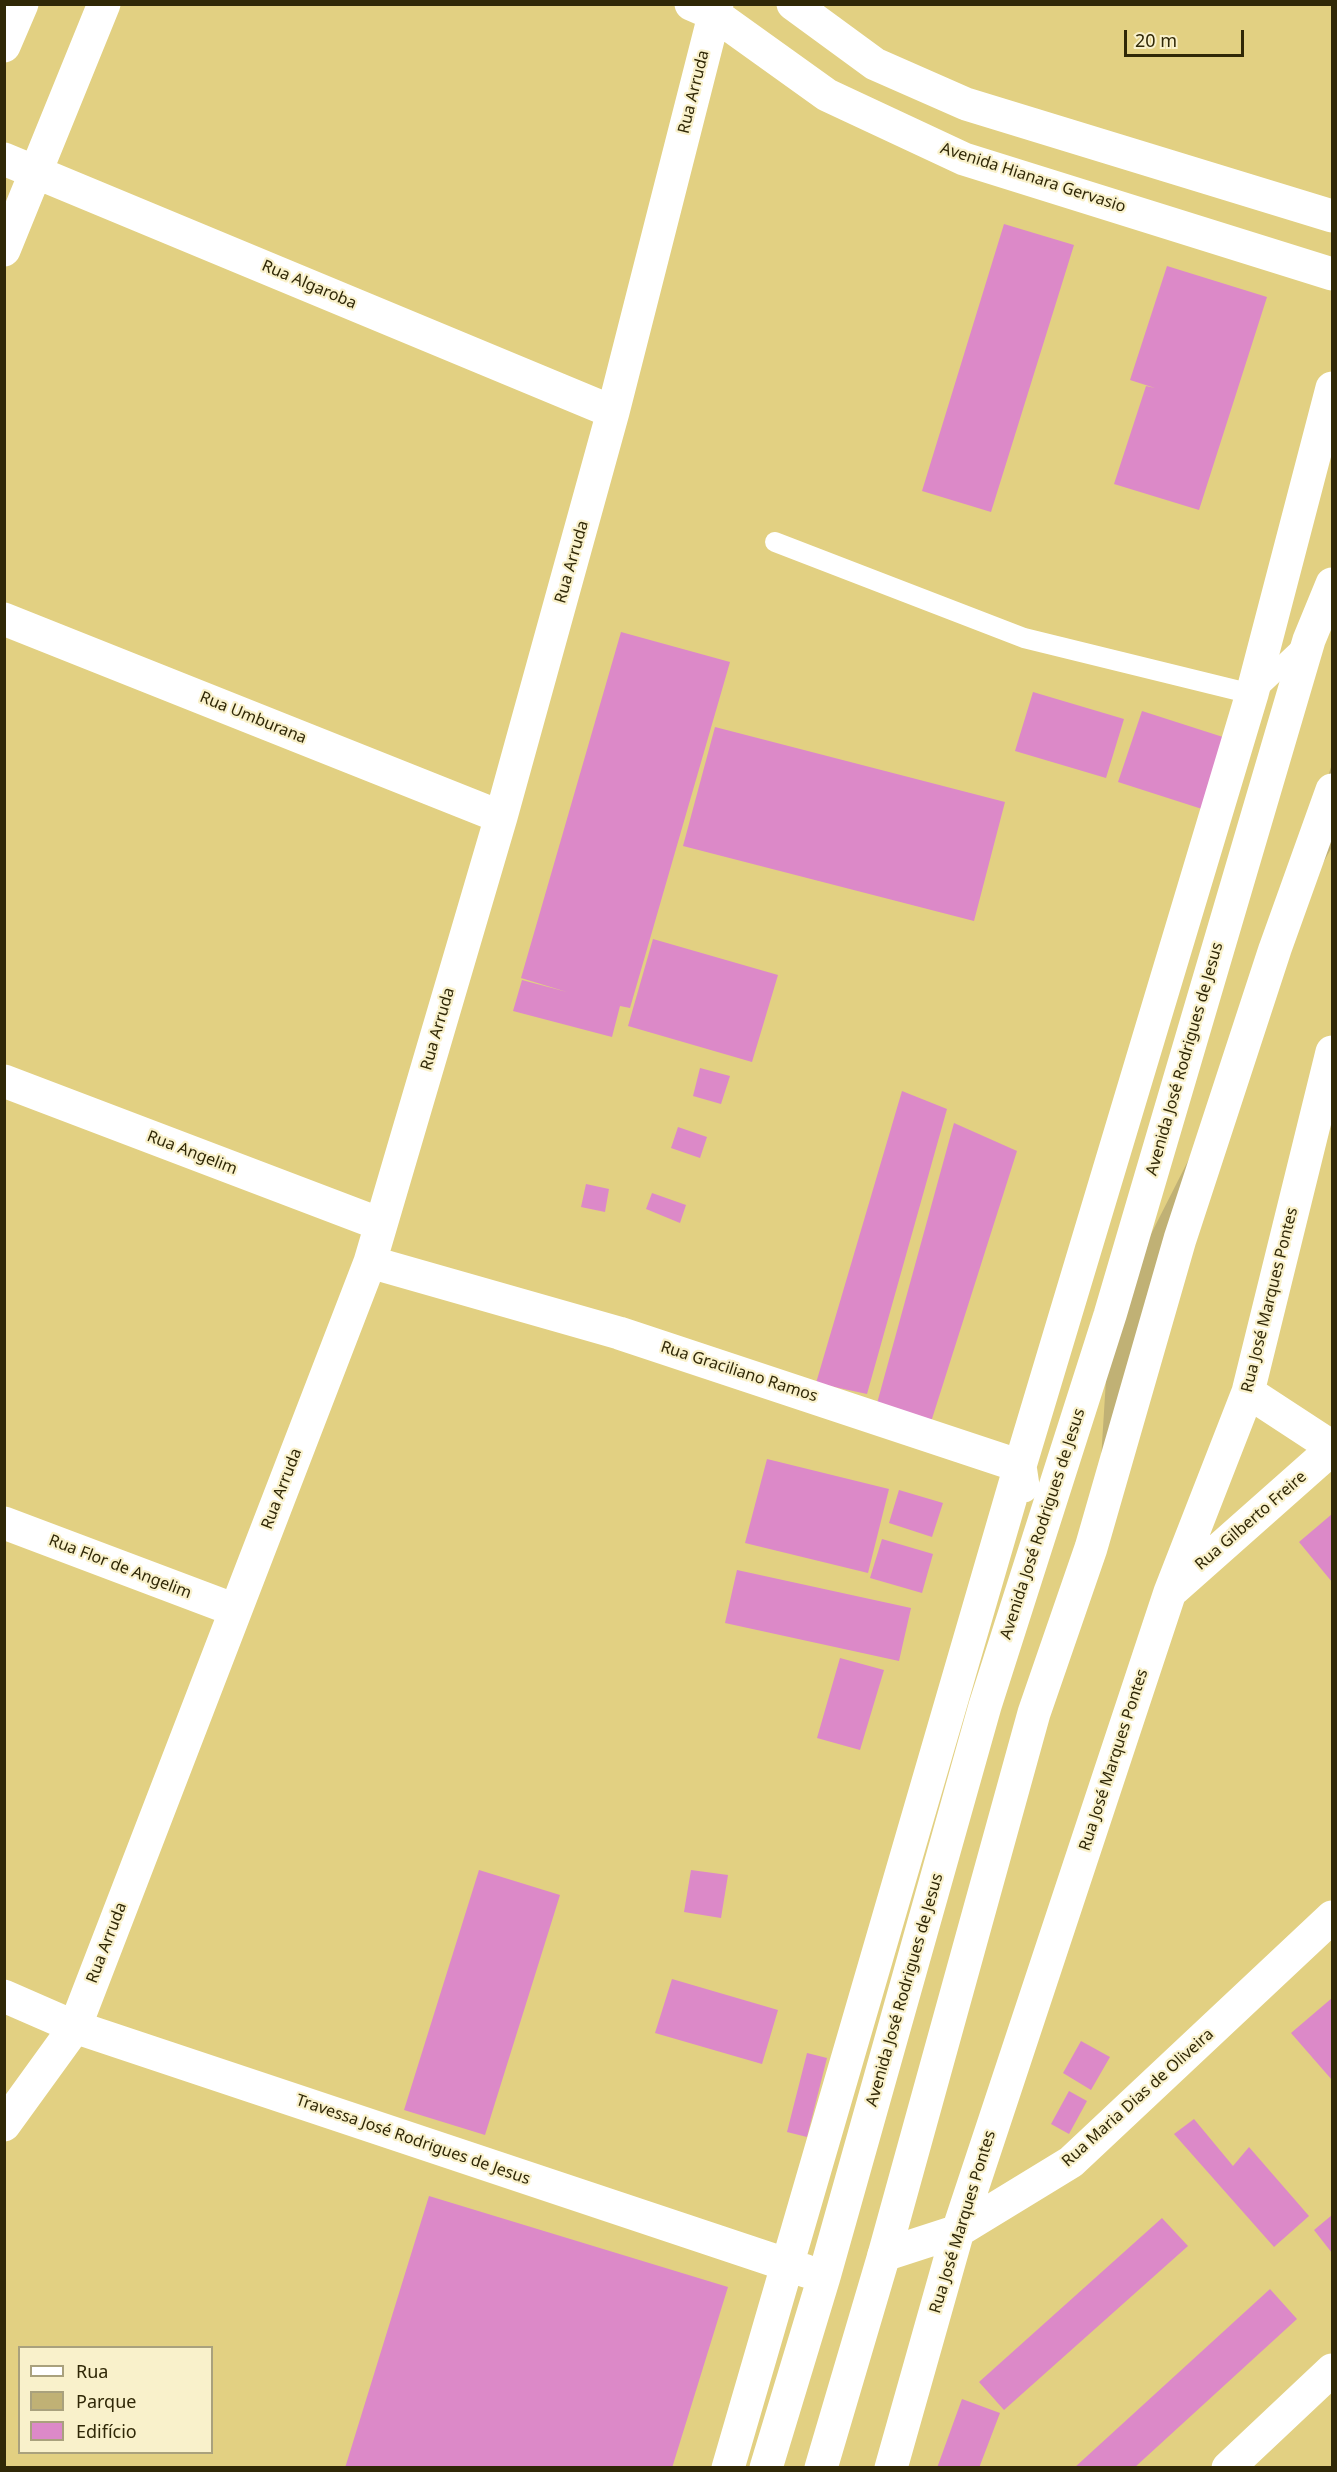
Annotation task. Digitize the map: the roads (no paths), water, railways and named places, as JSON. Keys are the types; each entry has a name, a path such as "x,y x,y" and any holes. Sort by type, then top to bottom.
{"street":[{"path":"4,46 22,4"},
{"path":"4,250 38,172 104,4"},
{"path":"793,4 875,64 966,104 1332,216"},
{"name":"Avenida Hianara Gervasio","path":"707,8 827,94 964,159 1332,274"},
{"name":"Rua Arruda","path":"4,2126 75,2027 369,1262 501,817 614,412 707,8"},
{"name":"Rua Algaroba","path":"4,159 614,412"},
{"path":"728,2468 1020,1466 1252,694 1332,388"},
{"name":"Avenida José Rodrigues de Jesus","path":"766,2468 824,2277 982,1718 1110,1315 1309,640 1332,584"},
{"name":"Rua Umburana","path":"4,619 501,817"},
{"path":"1331,794 1332,830"},
{"path":"821,2468 885,2254 1034,1713 1091,1548 1184,1228 1275,949 1331,794"},
{"name":"Rua José Marques Pontes","path":"891,2468 958,2231 1170,1592 1248,1392 1332,1052"},
{"name":"Rua Angelim","path":"4,1081 380,1224"},
{"name":"Rua Graciliano Ramos","path":"369,1262 619,1333 1020,1466"},
{"path":"1248,1392 1332,1448"},
{"name":"Rua Gilberto Freire","path":"1170,1592 1332,1448"},
{"path":"1020,1466 1034,1553"},
{"name":"Rua Flor de Angelim","path":"4,1523 235,1610"},
{"name":"Rua Maria Dias de Oliveira","path":"885,2254 958,2231 1071,2162 1332,1917"},
{"name":"Travessa José Rodrigues de Jesus","path":"4,1996 75,2027 824,2277"},
{"path":"1228,2468 1332,2370"}],"lane":[{"path":"775,542 1024,638 1252,694 1309,640"}]}
